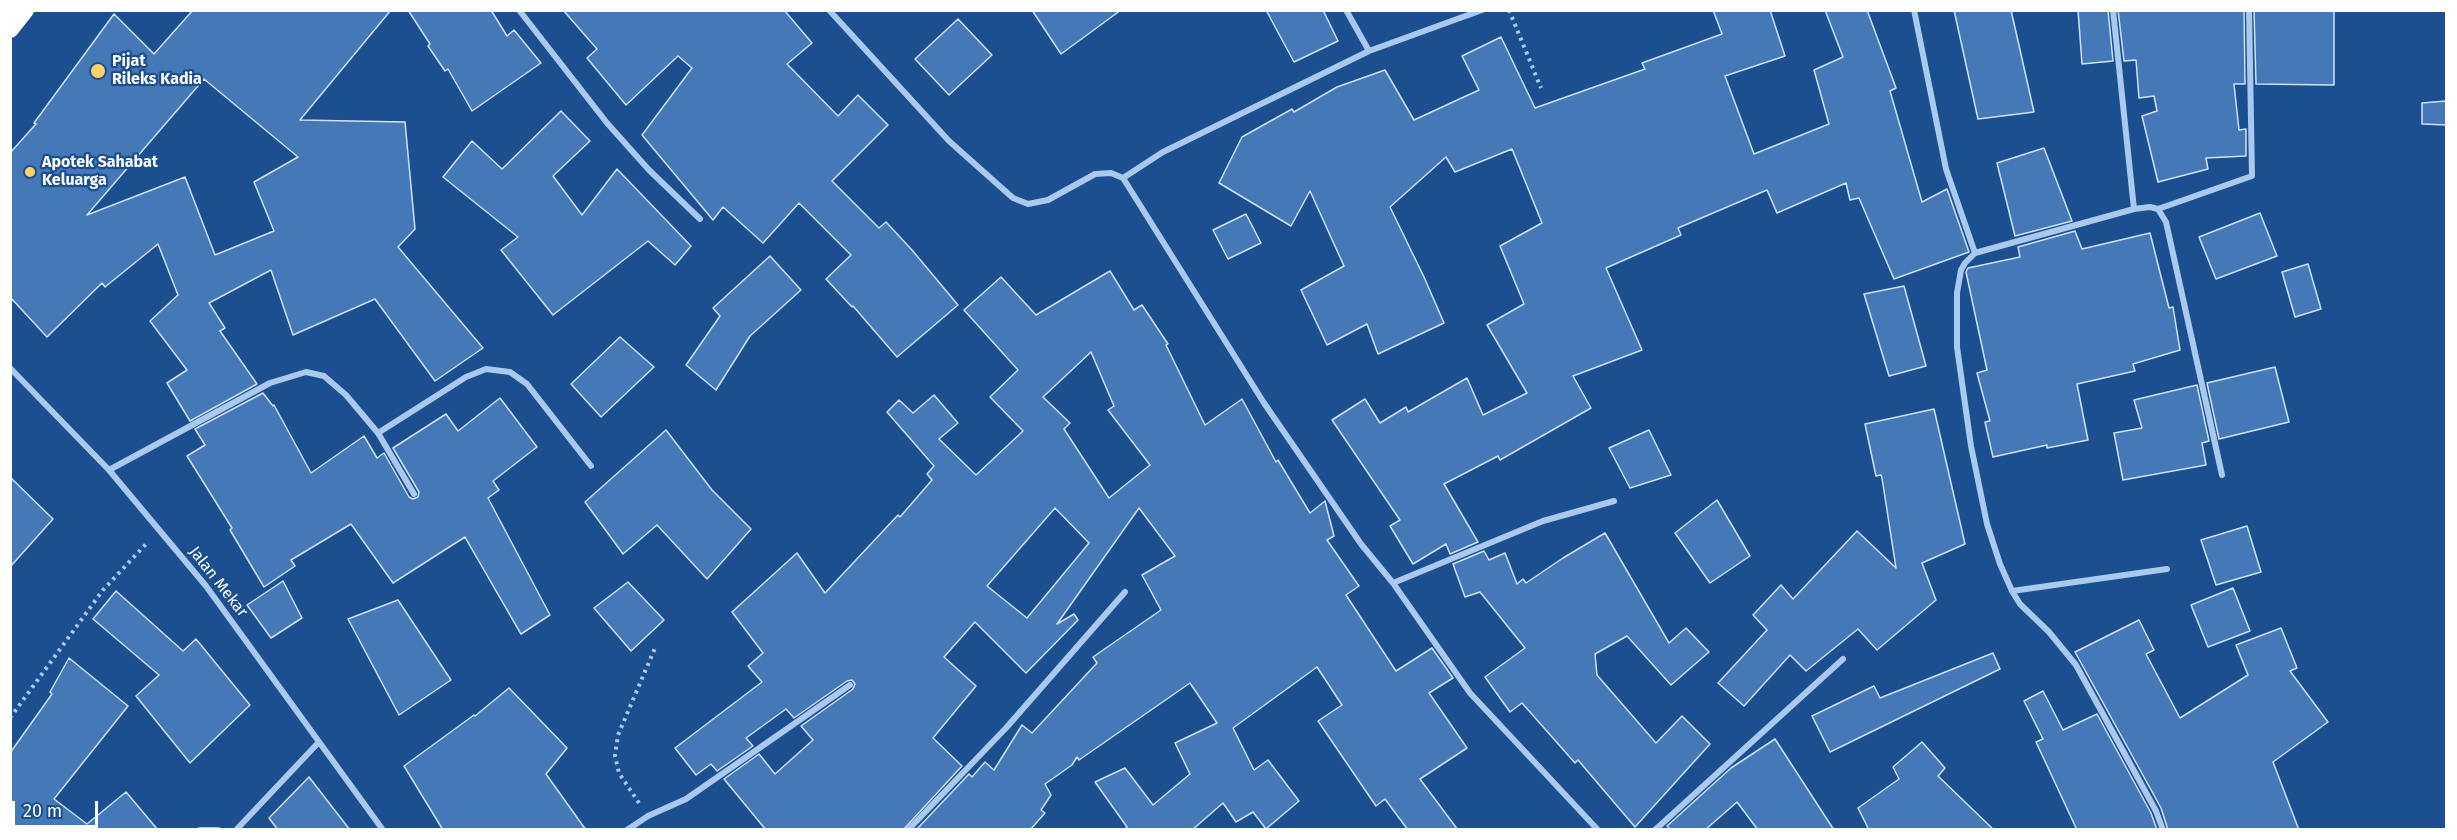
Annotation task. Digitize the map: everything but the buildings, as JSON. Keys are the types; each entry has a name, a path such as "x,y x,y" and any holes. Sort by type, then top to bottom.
{"highway":[{"path":"10,29 25,10"}],"street":[{"path":"519,10 607,123 649,170 700,219"},
{"path":"829,10 949,141 1013,198 1028,204 1048,200 1095,174 1111,173 1123,178 1264,403 1361,544 1393,583 1470,693 1598,830"},
{"path":"1346,10 1369,51"},
{"path":"1123,178 1163,152 1369,51 1482,10"},
{"path":"1914,10 1946,169 1975,253"},
{"path":"2114,10 2134,209"},
{"path":"2163,830 2151,803 2076,665 2049,632 2020,604 2000,564 1987,524 1971,446 1958,347 1957,293 1961,270 1969,257 1975,253 2134,209 2150,207 2158,209 2252,176 2249,10"},
{"path":"2158,209 2166,222 2222,475"},
{"name":"Jalan Mekar","path":"10,368 109,470 206,586 382,830"},
{"path":"378,433 466,377 486,369 510,372 527,384 591,466"},
{"path":"109,470 270,383 306,372 324,376 346,395 378,433 414,494"},
{"path":"1393,583 1543,521 1614,501"},
{"path":"2012,591 2167,569"},
{"path":"908,830 1006,728 1125,592"},
{"path":"1656,830 1843,659"},
{"path":"627,830 648,816 686,799 850,685"},
{"path":"236,830 318,742"},
{"path":"200,830 218,830"}],"path":[{"path":"1509,10 1541,88"},
{"path":"10,717 103,590 160,530"},
{"path":"648,816 619,773 615,756 618,735 656,648"}],"place":[{"name":"Pijat Rileks Kadia","path":"98,71"},
{"name":"Apotek Sahabat Keluarga","path":"30,172"}]}
